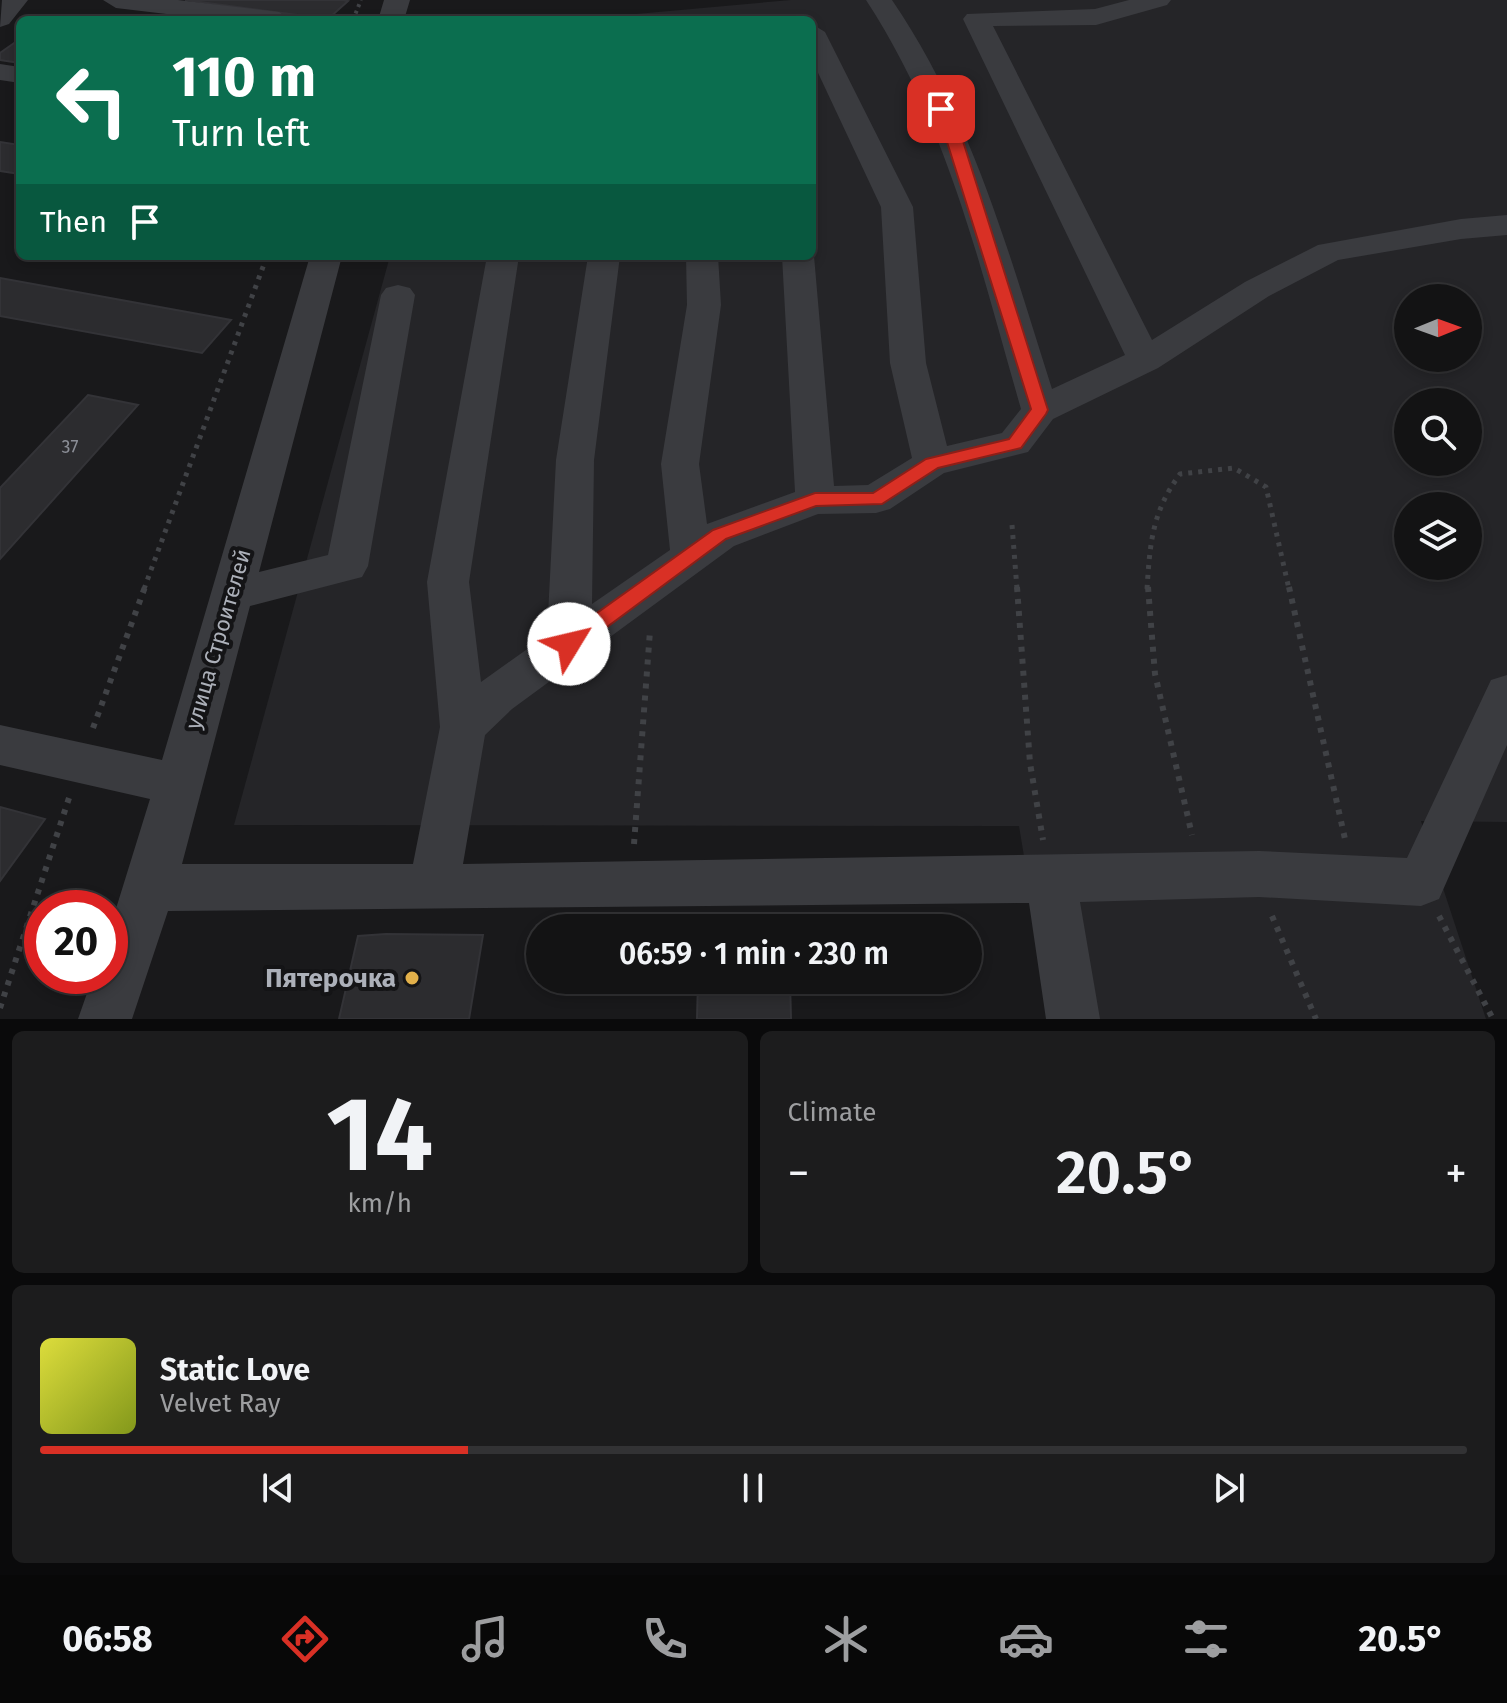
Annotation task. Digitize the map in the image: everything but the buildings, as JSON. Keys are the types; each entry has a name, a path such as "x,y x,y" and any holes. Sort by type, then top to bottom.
{"street":[{"path":"0,19 15,0"},
{"path":"116,0 246,16"},
{"path":"879,0 898,24 955,138 1040,410"},
{"path":"1145,360 968,10 1096,17 1158,0"},
{"path":"816,40 897,207 908,363 932,463"},
{"path":"463,727 496,696 720,535 815,500 876,499 932,463 1015,443 1040,410 1145,360 1257,289 1329,252 1461,229 1507,225"},
{"name":"улица Строителей","path":"105,1019 150,887 325,260"},
{"path":"434,887 463,727 448,582 502,260"},
{"path":"569,644 575,460 603,260"},
{"path":"691,555 680,464 704,305 702,260"},
{"path":"798,260 815,500"},
{"path":"231,595 347,566 398,295"},
{"path":"150,887 1051,880 1200,873 1353,875 1421,883 1507,693"},
{"path":"0,745 177,784"},
{"path":"1051,880 1073,1019"}],"path":[{"path":"0,1008 80,764 266,260"},
{"path":"1200,873 1150,647 1150,564 1158,508 1180,474 1234,468 1266,487 1353,875"},
{"path":"1012,525 1030,763 1051,880"},
{"path":"631,885 654,582"},
{"path":"1253,875 1316,1019"},
{"path":"1421,883 1493,1019"}],"shaded area":[{"path":"791,0 1507,0 1507,822 1421,821 1486,1019 1051,1019 1019,826 234,825 389,260 816,260 816,16 636,14"}],"place":[{"name":"Пятерочка","path":"412,978"}],"route":[{"path":"569,644 720,535 815,500 876,499 932,463 1015,443 1040,410 955,138 941,109"}]}
